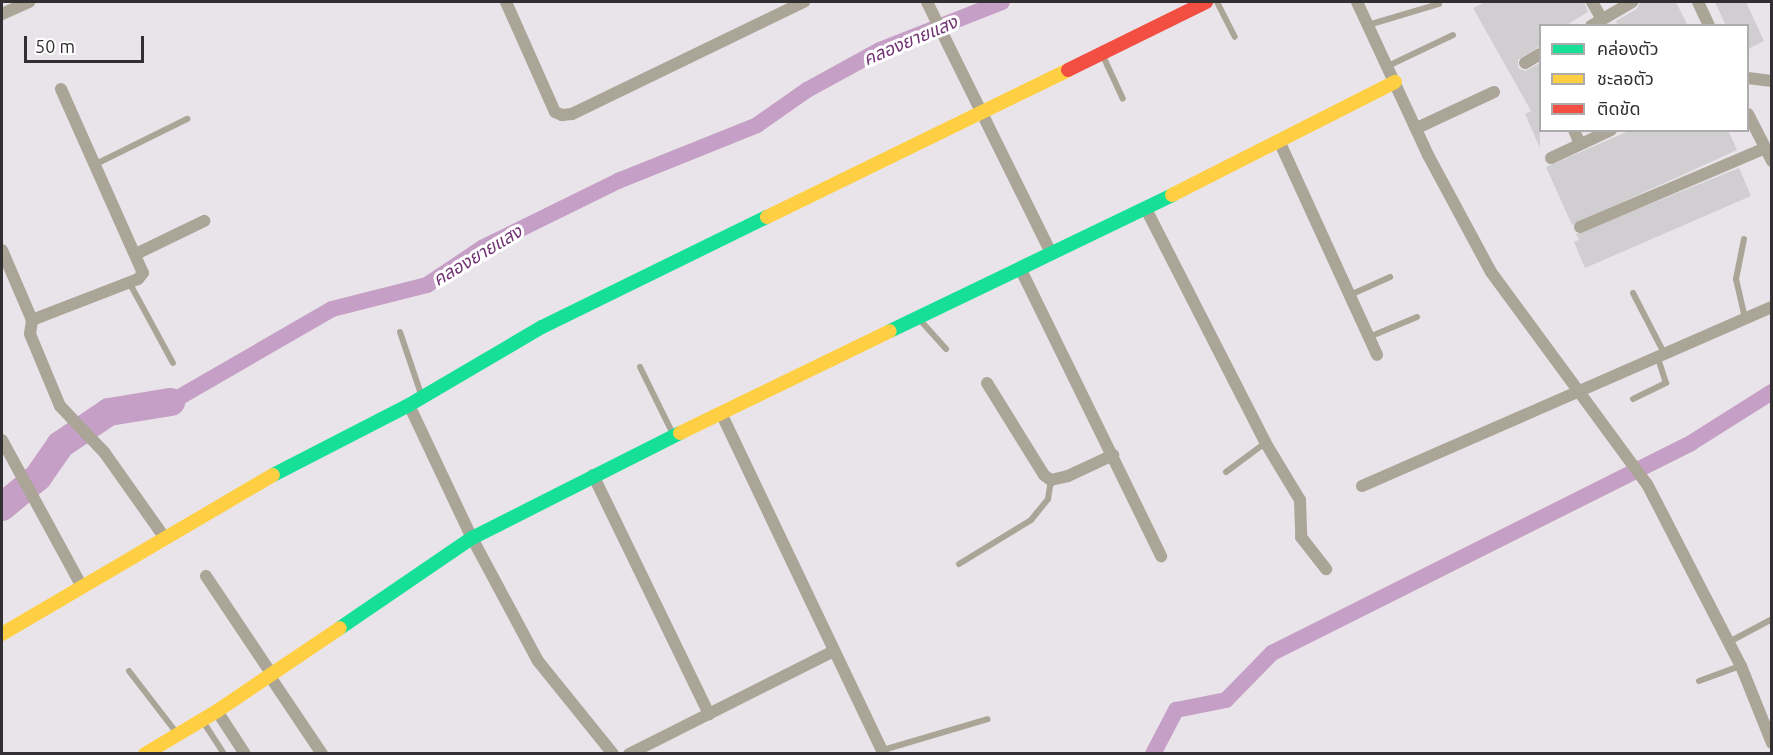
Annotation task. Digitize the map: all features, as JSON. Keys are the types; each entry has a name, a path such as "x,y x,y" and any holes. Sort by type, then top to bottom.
{"street":[{"path":"2,14 29,2"},
{"path":"506,2 555,112 562,115 572,114 804,2"},
{"path":"927,2 1051,253"},
{"path":"2,634 267,478 422,398 542,327 1206,2"},
{"path":"1357,2 1417,128 1491,272 1575,390 1631,459 1647,484 1741,666 1772,743"},
{"path":"1592,2 1596,22 1632,2"},
{"path":"1698,2 1708,24"},
{"path":"1525,63 1539,55"},
{"path":"1749,78 1772,81"},
{"path":"145,753 217,711 472,538 593,475 1280,143 1395,82"},
{"path":"32,320 129,282 143,274 61,89"},
{"path":"1417,128 1494,92"},
{"path":"1749,116 1763,149 1772,161"},
{"path":"1575,132 1580,144"},
{"path":"1551,158 1607,132"},
{"path":"1280,143 1377,355"},
{"path":"1580,227 1763,149"},
{"path":"1146,209 1265,442 1300,500 1301,537 1326,569"},
{"path":"136,254 204,221"},
{"path":"2,250 32,320 32,340 60,406 73,422 91,437 165,538"},
{"path":"1020,268 1161,556"},
{"path":"1362,486 1575,390 1772,307"},
{"path":"987,383 1044,475 1051,480 1068,476 1113,455"},
{"path":"409,405 472,538 538,660 613,753"},
{"path":"721,413 883,752"},
{"path":"2,440 82,587"},
{"path":"593,475 709,714"},
{"path":"206,576 322,753"},
{"path":"629,753 834,651"},
{"path":"217,711 245,753"}],"lane":[{"path":"1217,2 1235,37"},
{"path":"1368,25 1439,4"},
{"path":"1388,66 1453,35"},
{"path":"1102,52 1123,99"},
{"path":"96,165 187,119"},
{"path":"1744,239 1736,279 1745,318"},
{"path":"1350,296 1390,278"},
{"path":"129,282 173,363"},
{"path":"1632,293 1660,354 1666,383 1633,399"},
{"path":"917,317 946,349"},
{"path":"1369,338 1417,317"},
{"path":"400,332 422,398"},
{"path":"640,368 674,436"},
{"path":"1226,472 1265,442"},
{"path":"959,564 1031,520 1048,500 1051,480"},
{"path":"1729,642 1772,619"},
{"path":"1699,681 1741,666"},
{"path":"129,671 177,734"},
{"path":"883,752 988,719"},
{"path":"202,720 224,753"}],"building":[{"path":"1485,2 1584,2 1588,12 1568,24 1539,24 1539,47 1518,60 1518,68 1525,71 1539,64 1540,148 1525,114 1531,111 1473,8"},
{"path":"1640,2 1676,2 1687,24 1617,24 1616,21 1637,9"},
{"path":"1715,2 1746,2 1764,41 1749,48 1749,24 1725,24"},
{"path":"1626,132 1729,132 1737,150 1572,225 1546,167"},
{"path":"1739,168 1751,196 1585,268 1574,242 1579,240 1576,234"}],"waterway":[{"name":"คลองยายแสง","path":"171,402 332,309 427,285 482,248 618,181 757,125 807,90 880,50 1002,2"},
{"path":"1153,754 1176,710 1226,700 1272,653 1691,443 1772,392"},
{"name":"คลองยายแสง","path":"2,507 38,477 60,445 109,412 171,402"}],"traffic: fast":[{"path":"890,331 1172,195"},
{"path":"273,475 409,405 542,327 767,217"},
{"path":"340,628 472,538 680,433"}],"traffic: slow":[{"path":"767,217 1068,70"},
{"path":"1172,195 1395,82"},
{"path":"680,433 890,331"},
{"path":"2,634 273,475"},
{"path":"145,754 217,711 340,628"}],"traffic: jam":[{"path":"1068,70 1206,2"}]}
